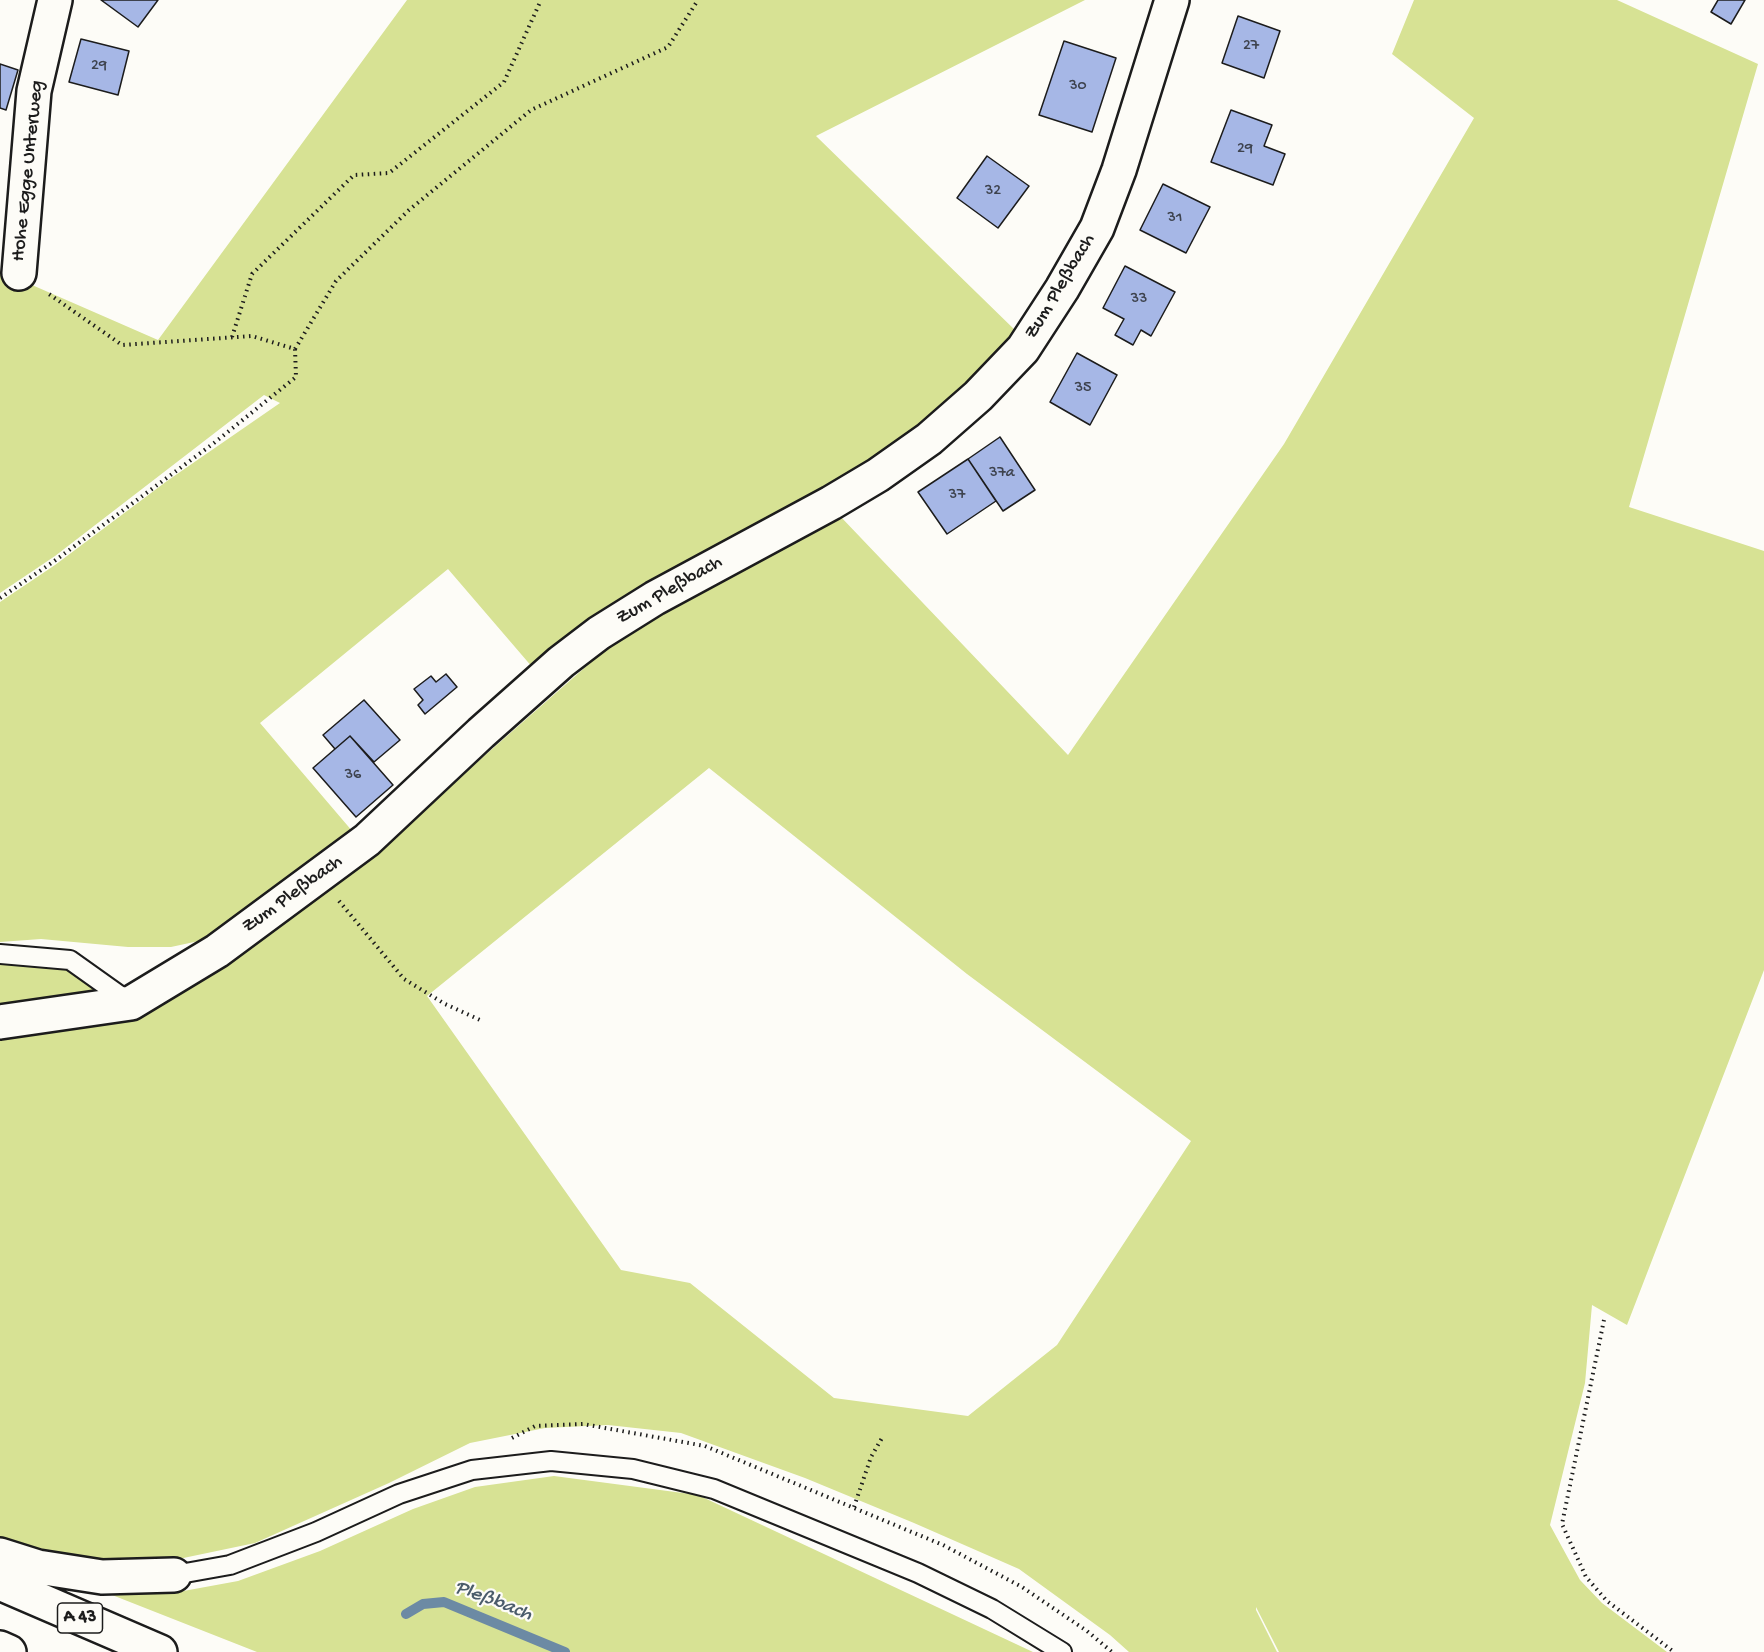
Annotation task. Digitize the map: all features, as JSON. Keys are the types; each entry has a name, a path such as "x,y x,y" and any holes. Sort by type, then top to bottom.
{"main road":[{"name":"Hohe Egge Unterweg","path":"19,273 34,91 55,0"},
{"name":"Zum Pleßbach","path":"0,1022 131,1003 217,951 319,878 367,840 499,717 561,662 599,633 655,598 831,503 878,475 929,440 978,396 1023,349 1062,289 1097,228 1119,170 1172,0"},
{"path":"0,1555 38,1567 102,1577 174,1575"},
{"name":"A 43","path":"0,1583 160,1652"},
{"path":"0,1648 9,1652"}],"lane":[{"path":"0,954 70,960 131,1003"},
{"path":"174,1575 230,1565 316,1532 399,1494 472,1470 551,1461 633,1469 714,1489 918,1574 992,1609 1062,1652"}],"path":[{"path":"232,338 252,274 354,175 389,173 504,82 541,0"},
{"path":"0,598 53,562 176,471 296,377 295,349 336,280 410,210 531,110 668,47 698,0"},
{"path":"19,273 122,345 252,336 295,349"},
{"path":"319,878 404,979 444,1004 480,1020"},
{"path":"1604,1320 1562,1524 1586,1577 1607,1601 1674,1652"},
{"path":"854,1507 871,1457 882,1438"}],"green space":[{"path":"407,0 1085,0 816,136 1018,333 922,434 533,668 448,569 260,723 353,832 208,939 171,947 128,947 41,939 0,942 0,602 55,565 167,481 280,403 264,395 55,556 0,593 0,271 158,340"},
{"path":"1414,0 1617,0 1758,64 1629,507 1764,551 1764,970 1627,1325 1592,1305 1585,1383 1550,1525 1580,1580 1602,1603 1667,1652 1279,1652 1256,1607 1277,1652 1129,1652 1110,1635 1019,1569 914,1523 805,1478 681,1433 608,1425 545,1428 470,1443 389,1483 255,1543 169,1561 91,1561 18,1548 0,1539 0,1029 135,1009 426,807 606,649 683,600 840,516 1068,755 1284,444 1474,118 1392,54","holes":["709,768 967,974 1191,1141 1057,1345 968,1416 834,1398 690,1283 621,1270 427,996"]},
{"path":"0,960 68,966 112,995 0,1015"},
{"path":"554,1476 698,1495 1033,1652 257,1652 107,1593 178,1592 238,1581 320,1551 413,1509 475,1487"}],"building":[{"path":"101,0 158,0 138,27"},
{"path":"1718,0 1745,0 1731,24 1711,12"},
{"path":"1238,16 1280,31 1264,78 1222,63"},
{"path":"81,39 129,51 118,95 69,82"},
{"path":"1064,41 1116,58 1092,132 1039,115"},
{"path":"0,64 18,70 6,110 0,108"},
{"path":"1231,110 1272,125 1264,146 1285,154 1273,185 1211,162"},
{"path":"987,156 1029,186 998,228 957,198"},
{"path":"1163,184 1210,207 1186,253 1140,230"},
{"path":"1125,266 1175,292 1151,336 1141,330 1133,345 1115,335 1124,319 1103,308"},
{"path":"1077,353 1117,375 1090,425 1050,402"},
{"path":"1000,437 1035,490 1003,511 968,459"},
{"path":"968,459 996,501 947,534 918,492"},
{"path":"446,674 457,687 425,714 418,705 423,700 414,689 431,676 436,682"},
{"path":"364,700 400,740 374,762 350,736 335,749 323,735"},
{"path":"350,736 393,785 356,817 313,768"}],"waterway":[{"name":"Pleßbach","path":"406,1614 423,1604 444,1602 565,1652"}]}
